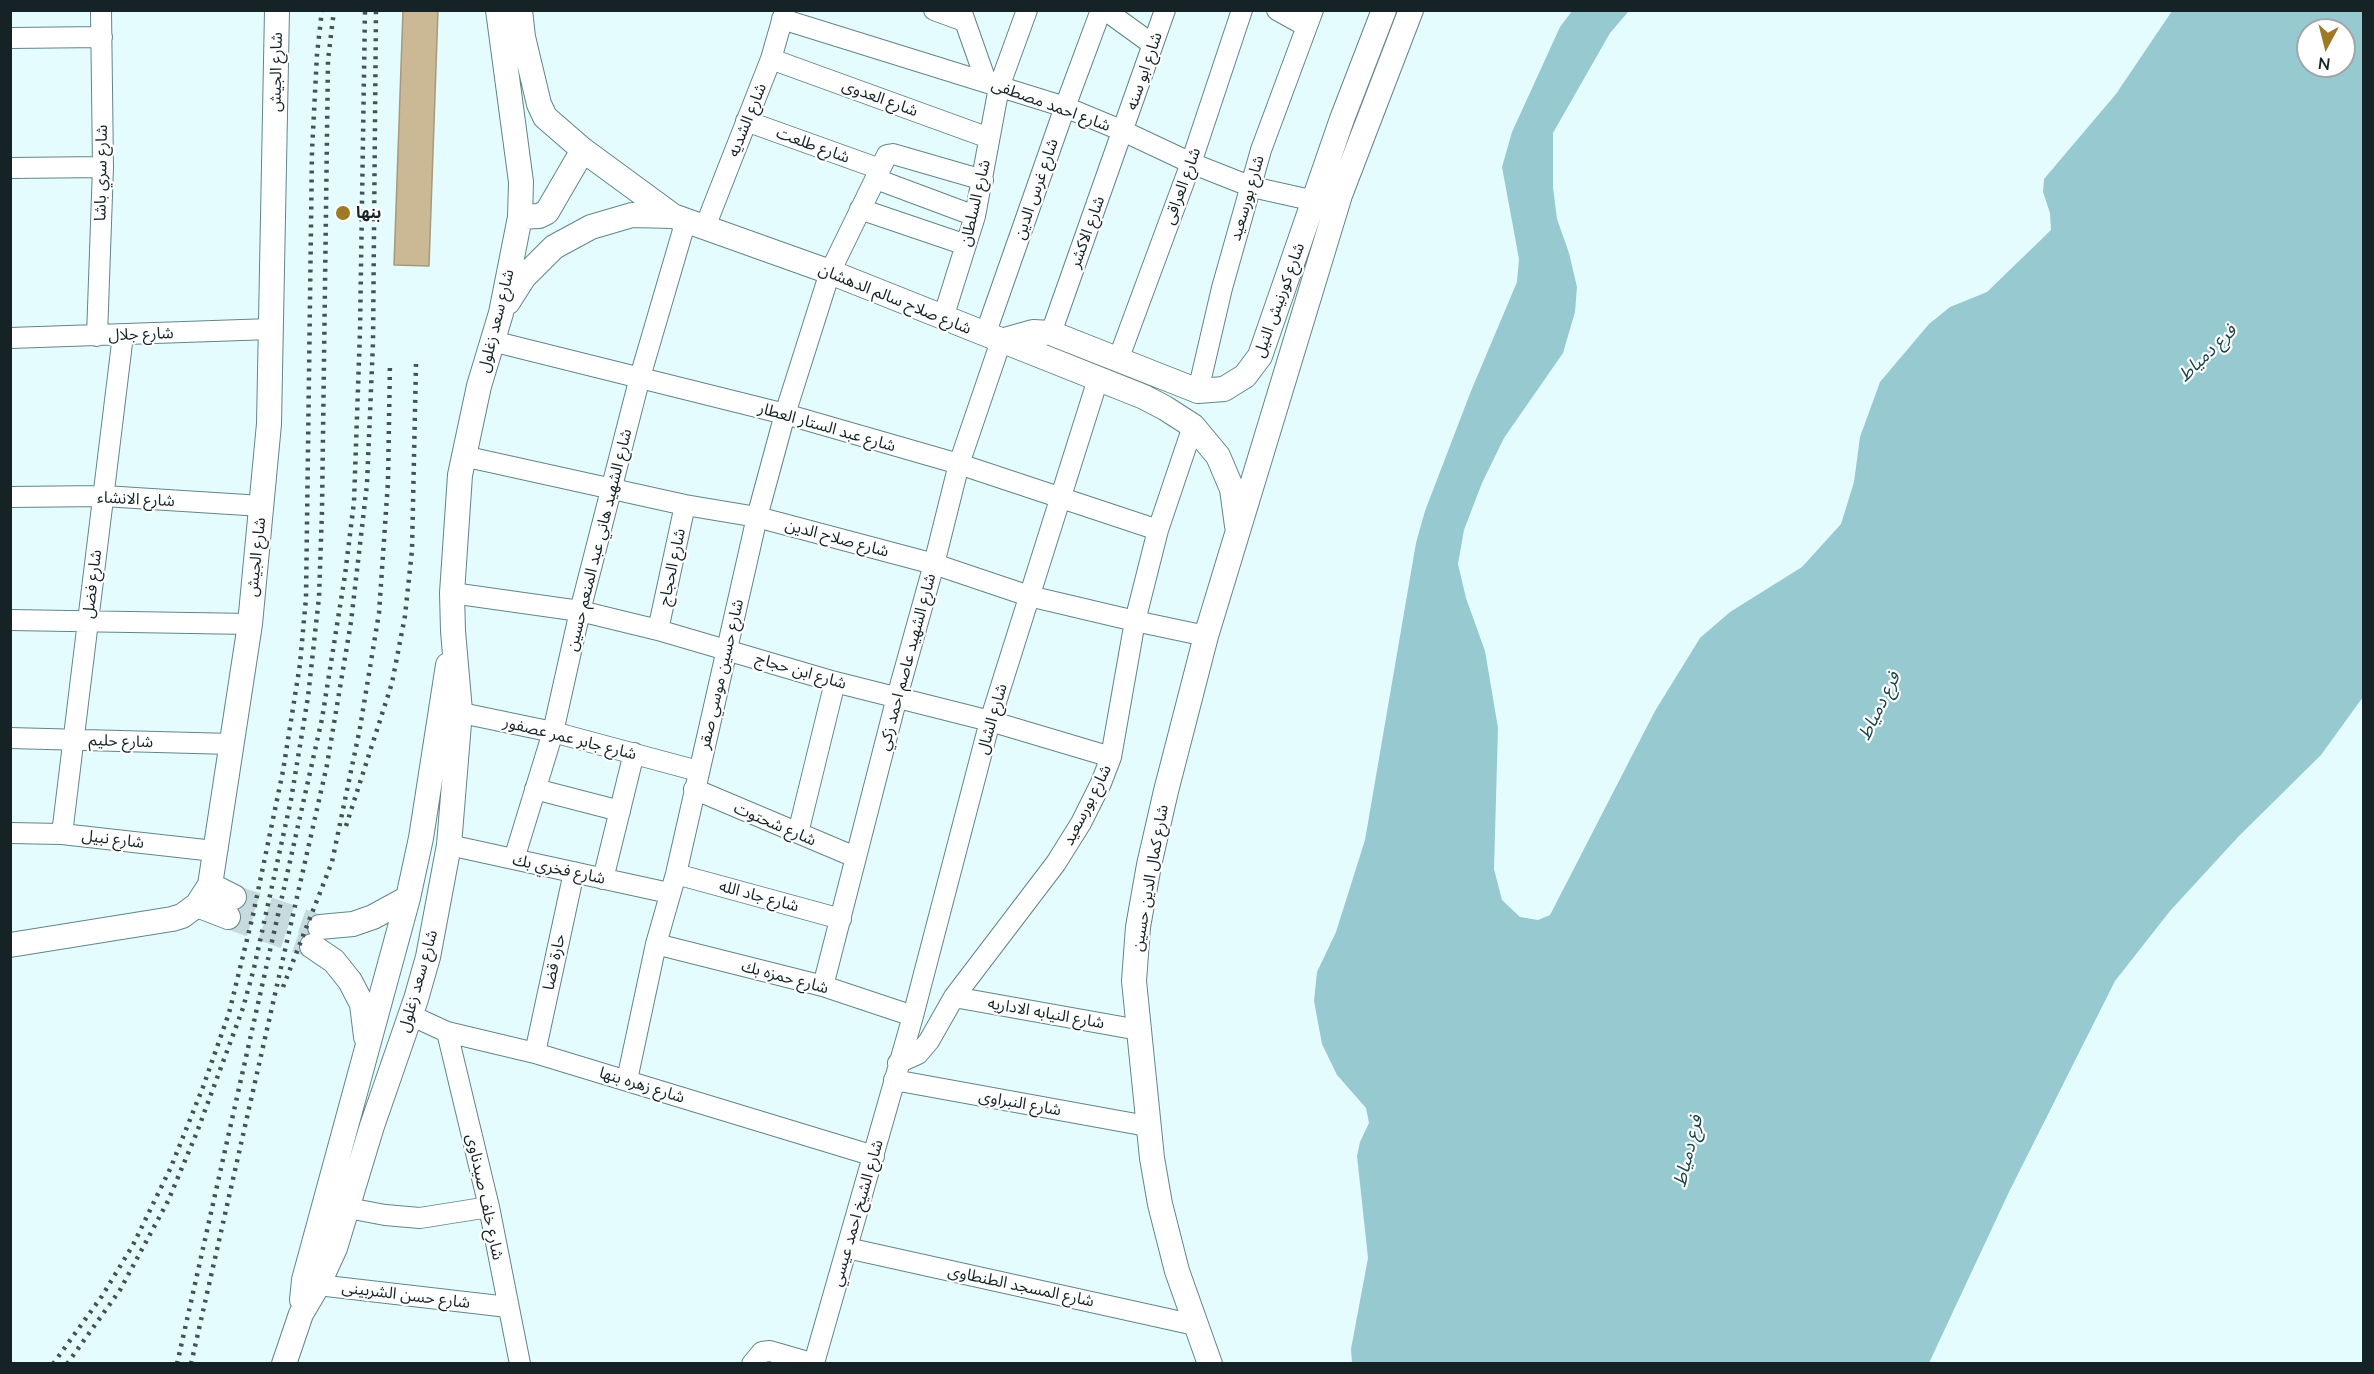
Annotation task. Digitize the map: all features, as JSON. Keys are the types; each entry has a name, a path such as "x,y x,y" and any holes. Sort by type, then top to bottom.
{"main road":[{"name":"شارع الجيش","path":"203,895 214,851 250,624 269,424 277,10"},
{"name":"شارع سعد زغلول","path":"311,1282 335,1248 372,1126 410,1015 428,957 449,845 452,593 457,503 463,456 501,313 520,217 521,182 498,10"},
{"path":"520,10 524,38 542,111 583,150 688,221"},
{"name":"شارع كورنيش النيل","path":"1237,537 1340,195 1411,10"},
{"name":"شارع كورنيش النيل","path":"993,338 1033,332 1051,333 1198,391 1224,389 1235,384 1254,367 1260,356 1379,12"},
{"path":"520,217 539,216 548,212 583,150"},
{"name":"شارع صلاح سالم الدهشان","path":"501,313 524,277 554,248 591,227 632,216 688,221 830,272 1098,379 1144,398 1193,426 1218,456 1227,474 1235,505 1237,537"},
{"name":"شارع كمال الدين حسين","path":"1210,1364 1195,1325 1169,1240 1147,1126 1134,981 1138,927 1166,791 1206,636 1237,537"},
{"name":"شارع سعد زغلول","path":"284,1364 311,1282 365,1055 408,898 451,710"},
{"path":"10,945 172,919 182,916 203,895 231,907"},
{"path":"365,1055 367,1029 362,1004 354,988 316,937 373,917 408,898"}],"street":[{"name":"شارع سري باشا","path":"97,336 103,167 101,10"},
{"path":"934,10 963,14 993,84"},
{"name":"شارع السلطان","path":"943,318 975,216 983,180 993,84 1027,10"},
{"path":"1103,10 1152,44"},
{"name":"شارع غرس الدين","path":"993,338 1065,107 1103,10"},
{"name":"شارع ابو سنه","path":"1123,131 1165,10"},
{"name":"شارع العراقى","path":"1118,360 1191,163 1242,10"},
{"path":"1277,10 1309,18"},
{"name":"شارع احمد مصطفى","path":"783,15 1065,107 1191,163 1252,187 1315,201"},
{"name":"شارع الشديه","path":"688,221 746,121 771,59 783,15"},
{"name":"شارع بورسعيد","path":"1198,391 1222,288 1264,139 1309,18"},
{"path":"10,38 102,38"},
{"name":"شارع العدوى","path":"771,59 989,138"},
{"name":"شارع طلعت","path":"746,121 881,168"},
{"name":"شارع الاكشر","path":"1051,333 1123,131"},
{"path":"975,216 881,168 893,154 983,180"},
{"path":"10,168 103,167"},
{"name":"شارع حسين موسي صقر","path":"627,1080 656,944 676,873 757,517 785,414 830,272 881,168"},
{"path":"860,209 966,245"},
{"name":"شارع الشهيد هاني عبد المنعم حسين","path":"514,859 553,732 580,611 640,377 688,221"},
{"name":"شارع جلال","path":"10,338 271,329"},
{"name":"شارع فضل","path":"62,834 123,335"},
{"name":"شارع الشهيد عاصم احمد زكي","path":"823,986 993,338"},
{"name":"شارع عبد الستار العطار","path":"492,341 785,414 959,464 1158,530"},
{"name":"شارع الشال","path":"896,1071 913,1016 990,721 1098,379"},
{"name":"شارع بورسعيد","path":"896,1071 918,1054 929,1041 954,997 1056,863 1081,823 1101,783 1111,757 1134,621 1158,530 1193,426"},
{"name":"شارع صلاح الدين","path":"463,456 685,504 757,517 934,564 1029,596 1206,636"},
{"name":"شارع الانشاء","path":"10,497 104,496 262,506"},
{"name":"شارع الحجاج","path":"658,630 685,504"},
{"name":"شارع ابن حجاج","path":"452,593 580,611 658,630 836,682 990,721 1111,757"},
{"path":"10,620 250,624"},
{"path":"798,833 836,682"},
{"name":"شارع جابر عمر عصفور","path":"451,710 553,732 634,753 696,780"},
{"name":"شارع حليم","path":"10,738 231,744"},
{"path":"603,879 634,753"},
{"name":"شارع شحتوت","path":"696,780 798,833 855,857"},
{"path":"535,789 620,811"},
{"name":"شارع نبيل","path":"10,833 62,834 214,851"},
{"name":"شارع فخري بك","path":"449,845 669,893"},
{"name":"حارة قضا","path":"535,1053 574,872"},
{"name":"شارع جاد الله","path":"676,873 841,919"},
{"name":"شارع حمزه بك","path":"656,944 823,986 913,1016"},
{"name":"شارع النيابه الاداريه","path":"954,997 1139,1030"},
{"name":"شارع زهره بنها","path":"410,1015 447,1032 535,1053 874,1156"},
{"name":"شارع خلف صيدناوى","path":"447,1032 489,1207 520,1364"},
{"name":"شارع النبراوى","path":"896,1071 1147,1126"},
{"name":"شارع الشيخ احمد عيسي","path":"814,1363 874,1156 896,1071"},
{"path":"348,1208 385,1215 420,1218 489,1207"},
{"name":"شارع المسجد الطنطاوى","path":"847,1248 1195,1325"},
{"name":"شارع حسن الشربينى","path":"311,1282 508,1307"},
{"path":"752,1364 762,1353 770,1350 814,1363"}],"water":[{"name":"فرع دمياط","path":"1572,11 1629,11 1610,33 1553,133 1553,187 1557,219 1569,253 1577,287 1575,312 1563,353 1504,438 1482,483 1464,530 1458,564 1466,598 1485,651 1498,728 1494,869 1502,900 1520,917 1538,920 1550,915 1655,711 1700,638 1730,612 1802,567 1841,524 1854,482 1860,437 1880,382 1929,324 1950,307 1987,292 2051,230 2050,213 2043,192 2044,179 2116,94 2172,11 2363,11 2363,697 2321,755 2238,837 2170,911 2115,981 2009,1192 1929,1363 1352,1363 1351,1349 1368,1258 1357,1156 1360,1142 1369,1123 1366,1108 1337,1075 1322,1044 1314,1001 1317,972 1336,932 1365,840 1416,543 1425,511 1471,391 1517,282 1519,259 1502,167 1512,132 1560,27"}],"building":[{"path":"403,10 438,10 429,266 394,265"}],"tunnel":[{"path":"234,897 320,927"},
{"path":"228,917 312,946"}],"railway":[{"path":"53,1364 102,1296 133,1245 171,1167 203,1087 229,1013 253,915 283,771 300,664 306,598 312,151 317,54 322,10"},
{"path":"67,1364 120,1290 168,1201 197,1132 243,1008 291,800 308,697 319,597 328,60 334,10"},
{"path":"177,1364 322,719 345,575 354,502 360,331 365,10"},
{"path":"191,1364 327,765 351,622 367,484 373,343 376,10"},
{"path":"283,987 332,862 360,728 379,613 388,482 390,362"},
{"path":"346,826 392,683 405,616 412,550 416,364"}],"place":[{"name":"بنها","path":"343,213"}]}
